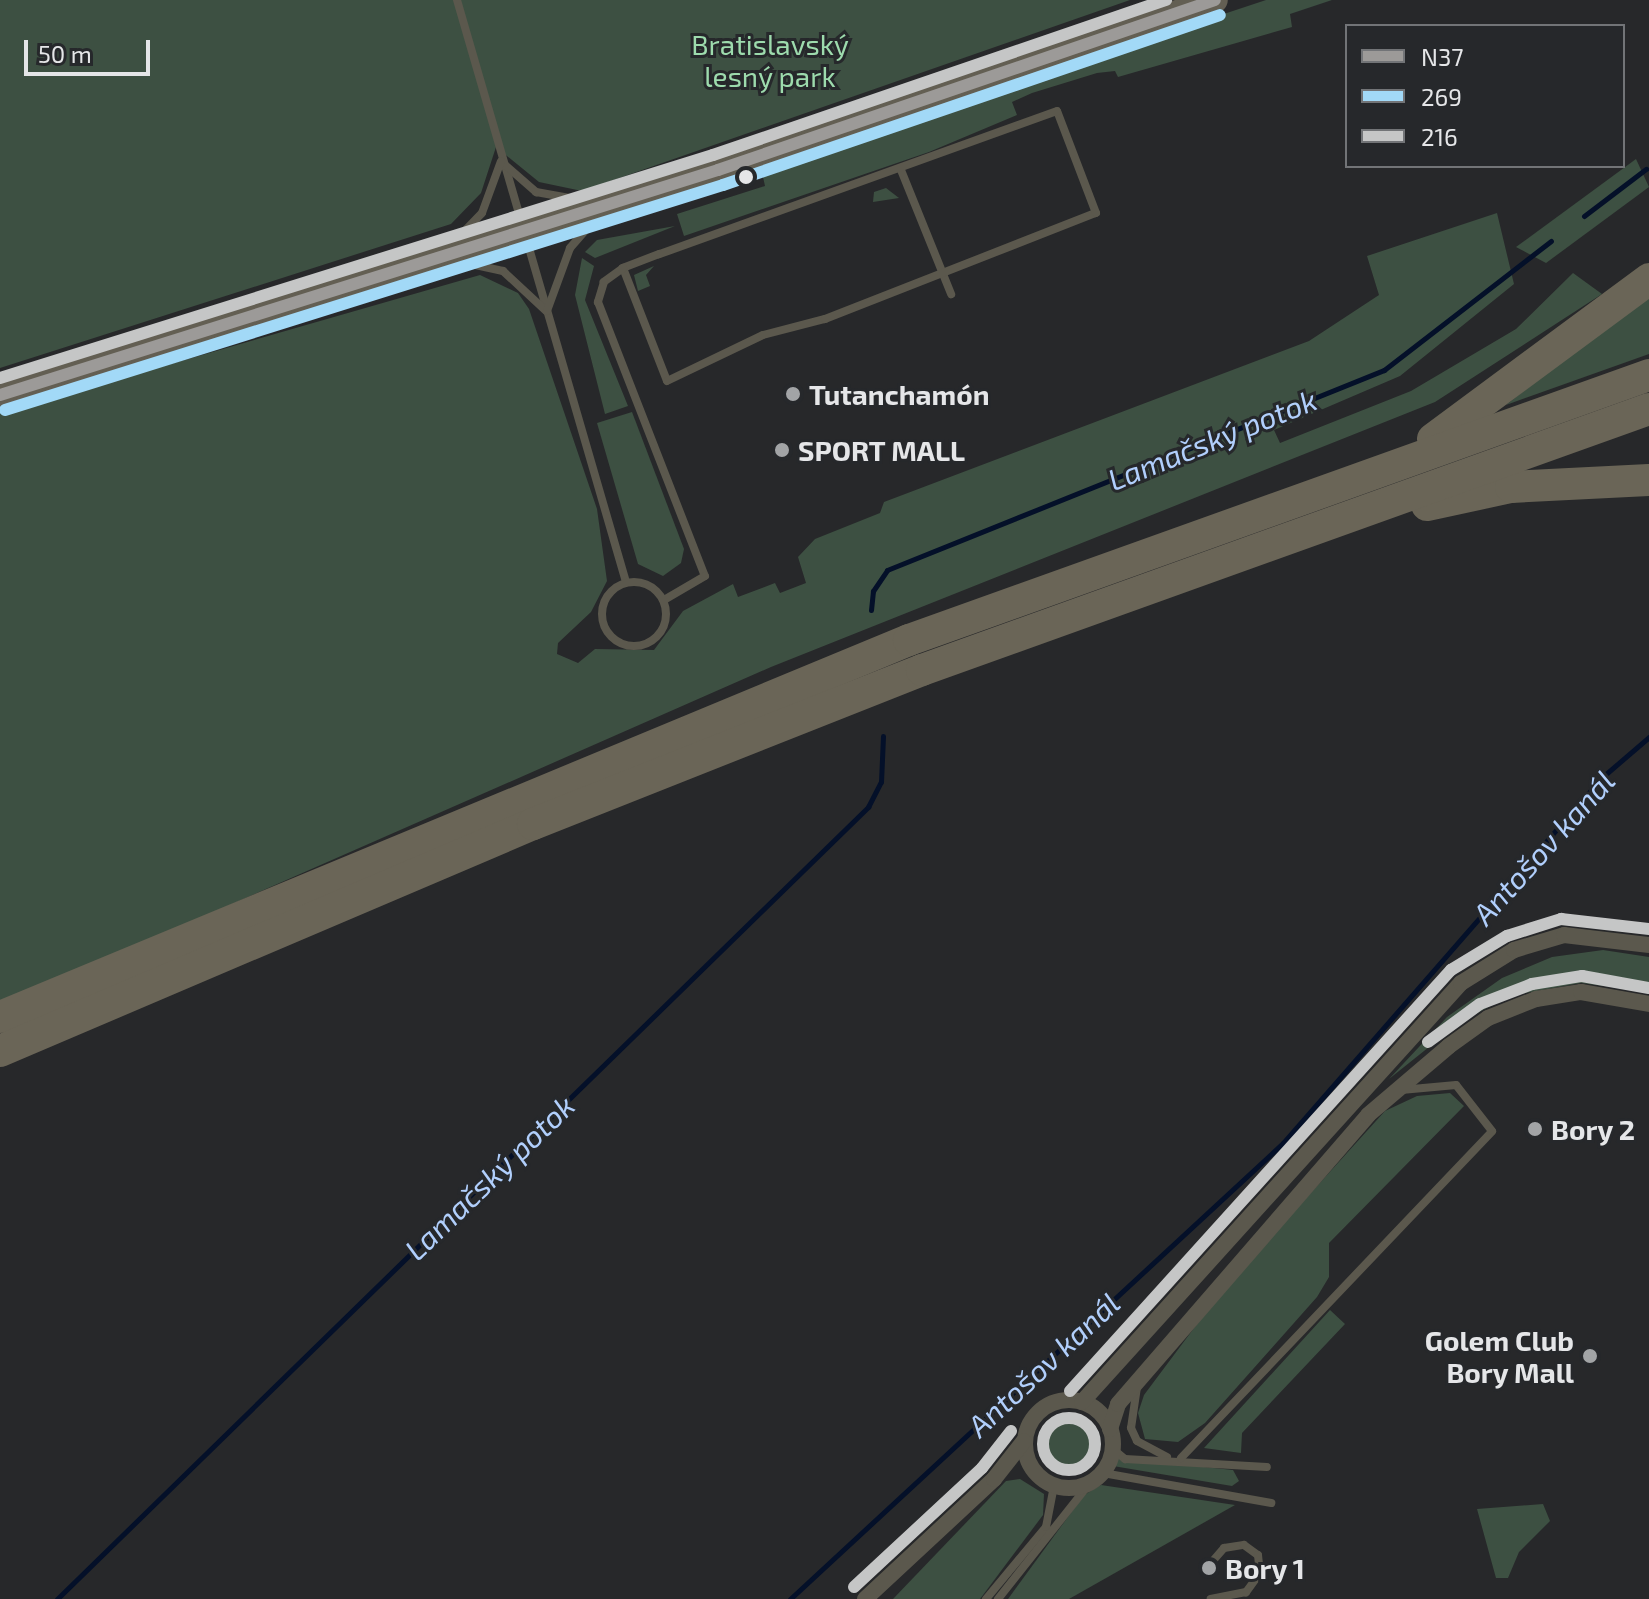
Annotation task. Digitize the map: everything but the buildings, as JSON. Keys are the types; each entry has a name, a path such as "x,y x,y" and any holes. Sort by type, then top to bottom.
{"highway":[{"path":"1401,462 1649,279"},
{"path":"0,1017 909,640 1649,375"},
{"path":"0,1051 547,818 1025,630 1649,409"},
{"path":"1376,505 1649,480"}],"main road":[{"path":"0,395 611,202 1167,7 1200,0"},
{"path":"1167,7 1215,0"}],"street":[{"path":"865,1599 994,1479 1047,1405 1082,1402 1461,983 1514,950 1564,935 1649,945"},
{"path":"994,1479 1035,1474 1054,1486 1096,1478 1113,1449 1110,1429 1118,1404 1139,1379 1396,1090 1488,1018 1536,999 1581,992 1649,1004"},
{"path":"1082,1402 1110,1429"},
{"path":"1024,1441 1035,1474"}],"lane":[{"path":"457,0 626,582"},
{"path":"1092,30 1167,7"},
{"path":"623,268 667,381 763,335 942,273 1096,213 1057,111 901,170 623,268 604,282 598,302 705,576 664,600"},
{"path":"501,160 536,192 611,202"},
{"path":"439,257 482,213 501,160"},
{"path":"901,170 951,294"},
{"path":"546,312 570,248 611,202"},
{"path":"439,257 503,271 546,312"},
{"path":"626,582 653,586 664,600 666,621 656,638 638,646 618,642 605,627 603,605 626,582"},
{"path":"1181,1458 1492,1131 1470,1099 1445,1084 1396,1090"},
{"path":"1139,1379 1131,1428 1137,1441 1168,1457"},
{"path":"1113,1449 1125,1459 1168,1457 1267,1467"},
{"path":"998,1599 1096,1478 1271,1503"},
{"path":"986,1599 1046,1527 1054,1486"},
{"path":"1211,1563 1238,1545 1260,1563 1254,1587 1211,1599"}],"green space":[{"name":"Bratislavský lesný park","path":"0,0 1130,0 582,191 539,182 496,147 481,193 451,224 0,368"},
{"path":"1266,0 1332,0 1290,14 1292,27 1118,77 1115,71 1097,73 1032,93 1012,102 1017,115 929,152 684,236 677,214 765,186 763,177 923,114"},
{"path":"1636,159 1649,187 1546,263 1516,247 1625,168"},
{"path":"886,188 899,198 873,202 874,192"},
{"path":"1497,213 1514,284 1400,376 1274,430 1280,443 1411,391 1516,329 1573,273 1602,294 1435,402 771,667 0,1006 0,413 480,275 518,293 529,309 597,509 607,581 591,612 558,643 557,654 578,663 595,649 654,650 683,611 733,584 738,597 775,583 780,593 806,583 798,557 815,539 880,513 884,502 1309,341 1379,295 1367,256"},
{"path":"675,226 595,258 585,252 597,240"},
{"path":"582,258 594,266 585,300 628,406 605,414 575,295"},
{"path":"654,266 646,275 650,286 638,291 634,275"},
{"path":"1649,293 1649,354 1506,405"},
{"path":"632,412 684,549 681,563 663,576 638,564 597,423"},
{"path":"1603,950 1649,957 1649,992 1581,983 1509,996 1459,1023 1389,1079 1447,1017 1502,978 1552,957"},
{"path":"1450,1093 1464,1106 1329,1243 1329,1277 1317,1297 1205,1423 1178,1442 1145,1439 1138,1413 1144,1395 1221,1292 1385,1111 1417,1096"},
{"path":"1330,1310 1345,1324 1242,1433 1241,1453 1204,1448"},
{"path":"1067,1415 1087,1423 1095,1443 1087,1463 1067,1471 1047,1463 1039,1443 1047,1423"},
{"path":"1117,1458 1233,1470 1239,1481 1232,1486 1113,1466"},
{"path":"1020,1479 1044,1494 1043,1515 980,1599 893,1599 1006,1481"},
{"path":"1101,1485 1235,1505 1069,1599 1008,1599 1084,1495"},
{"path":"1543,1504 1550,1521 1519,1552 1508,1578 1496,1578 1477,1509"}],"waterway":[{"name":"Lamačský potok","path":"1584,216 1646,169"},
{"name":"Lamačský potok","path":"871,610 873,591 887,570 1384,370 1551,241"},
{"name":"Lamačský potok","path":"57,1599 868,807 881,782 883,736"},
{"name":"Antošov kanál","path":"790,1599 1283,1143 1600,779 1649,737"}],"transit line":[{"name":"216","path":"0,378 713,155 1166,0"},
{"name":"N37","path":"0,395 718,170 1215,0"},
{"name":"269","path":"5,410 723,185 1220,15"},
{"name":"216","path":"1070,1391 1451,970 1507,936 1561,919 1649,929"},
{"name":"216","path":"1428,1042 1480,1004 1532,984 1582,976 1649,988"},
{"name":"216","path":"1069,1418 1087,1426 1095,1444 1087,1462 1069,1470 1051,1462 1043,1444 1051,1426 1069,1418"},
{"name":"216","path":"854,1587 982,1468 1011,1431"}],"place":[{"name":"Tutanchamón","path":"793,394"},
{"name":"SPORT MALL","path":"782,450"},
{"name":"Bory 2","path":"1535,1129"},
{"name":"Golem Club Bory Mall","path":"1590,1356"},
{"name":"Bory 1","path":"1209,1568"}]}
